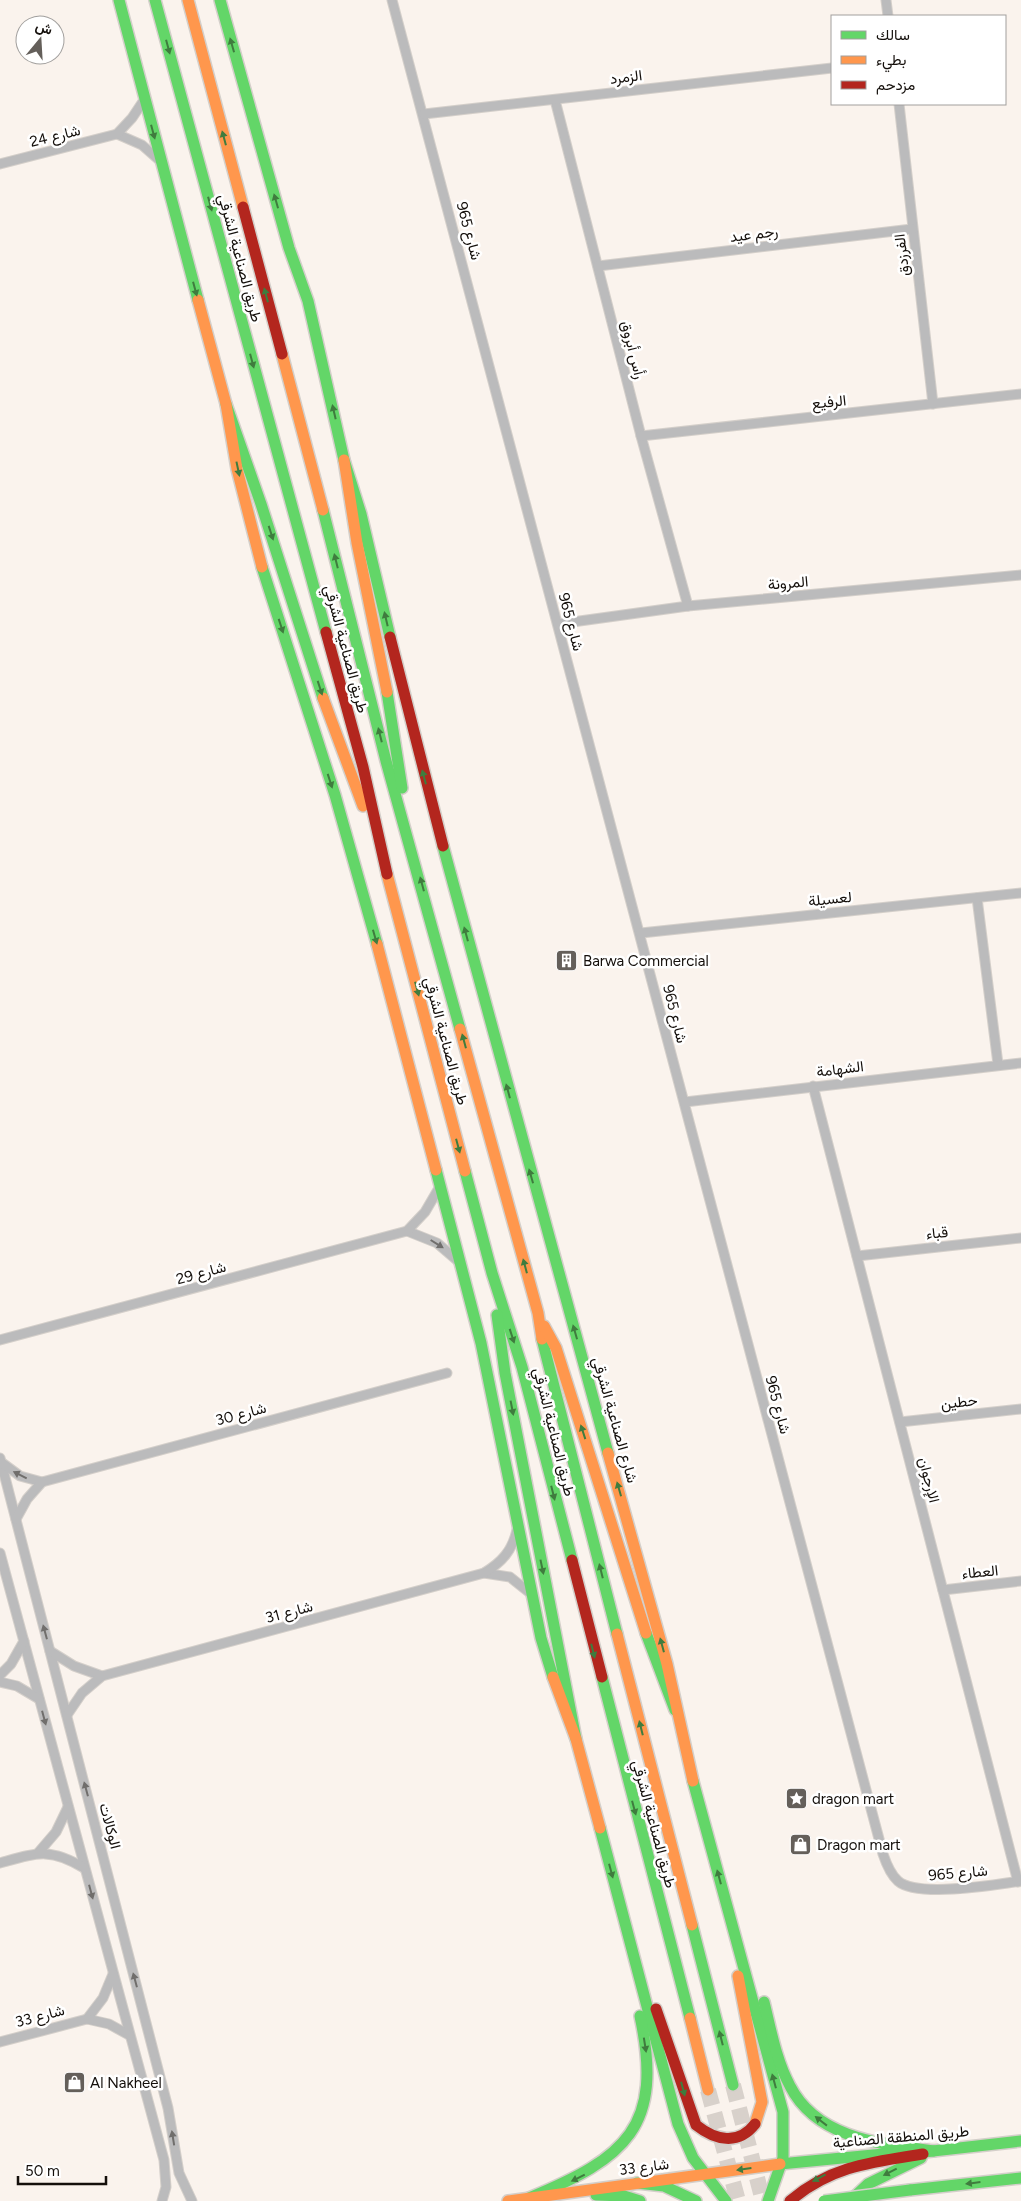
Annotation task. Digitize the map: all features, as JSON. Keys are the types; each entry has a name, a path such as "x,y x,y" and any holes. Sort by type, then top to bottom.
{"main road":[{"path":"119,0 226,404 237,469 264,574 348,842 384,966 481,1343 517,1528 549,1667 576,1739"},
{"name":"طريق الصناعية الشرقي","path":"155,0 363,767 378,841 492,1273 522,1367 708,2090"},
{"name":"طريق الصناعية الشرقي","path":"188,0 306,444 386,761 408,833 538,1313 544,1351 733,2086"},
{"path":"220,0 290,248 308,300 344,460 350,515 399,758 408,833"},
{"path":"226,404 249,465 332,725 378,841"},
{"name":"شارع الصناعية الشرقي","path":"344,460 362,514 410,724 521,1138 667,1664 675,1710"},
{"path":"492,1273 505,1373 576,1739 678,2124 693,2158 704,2175 726,2201"},
{"path":"538,1313 556,1348 657,1666 675,1710 783,2112 786,2150 784,2164 768,2201"},
{"path":"631,1945 670,2043 686,2102 696,2125 712,2137 731,2139 745,2135 753,2127 758,2119 762,2102 740,1996 732,1925"},
{"path":"732,1925 761,1993 782,2066 796,2096 826,2125 854,2138 934,2151"},
{"path":"529,2198 571,2181 603,2163 626,2141 641,2116 648,2087 648,2072 631,1945"},
{"name":"طريق المنطقة الصناعية","path":"784,2164 867,2154 934,2151 1021,2141"},
{"path":"790,2201 813,2181 832,2172 934,2151"},
{"path":"850,2201 868,2184 934,2151"},
{"name":"شارع 33","path":"508,2201 784,2164"},
{"path":"824,2201 1021,2178"},
{"path":"637,2183 668,2188 696,2201"},
{"path":"572,2193 624,2196 640,2201"}],"street":[{"name":"شارع 965","path":"392,0 424,114 887,1864 898,1882 921,1890 1019,1881"},
{"path":"886,0 888,15"},
{"name":"الزمرد","path":"424,114 831,68"},
{"path":"144,100 132,118 117,134 142,145 162,162"},
{"name":"رأس أبروق","path":"555,100 641,436 688,606"},
{"name":"الفرزدق","path":"899,105 933,404"},
{"name":"شارع 24","path":"0,164 117,134"},
{"name":"رجم عيد","path":"598,266 912,229"},
{"name":"الرفيع","path":"641,436 1021,394"},
{"name":"المرونة","path":"558,624 688,606 1021,575"},
{"name":"لعسيلة","path":"641,933 1021,893"},
{"path":"977,898 998,1064"},
{"name":"الشهامة","path":"685,1102 998,1064 1021,1063"},
{"name":"الإرجوان","path":"813,1086 942,1590 1019,1881"},
{"path":"440,1188 425,1212 408,1231 436,1243 461,1264"},
{"name":"شارع 29","path":"1,1341 408,1231"},
{"name":"قباء","path":"857,1256 1021,1238"},
{"name":"شارع 30","path":"42,1482 447,1373"},
{"name":"حطين","path":"900,1422 1021,1409"},
{"path":"1,1460 20,1476 42,1482 26,1499 16,1519"},
{"name":"الوكالات","path":"1,1460 168,2108 179,2174 192,2201"},
{"name":"شارع 31","path":"67,1715 82,1693 102,1676 484,1573 497,1565 507,1555 514,1542 517,1528"},
{"path":"0,1553 164,2160 166,2188 162,2201"},
{"name":"شارع 31","path":"484,1573 510,1577 531,1593"},
{"name":"العطاء","path":"942,1590 1021,1581"},
{"path":"0,1675 11,1664 24,1641"},
{"path":"50,1651 74,1666 102,1676"},
{"path":"0,1682 16,1686 40,1699"},
{"path":"38,1853 56,1832 68,1807"},
{"path":"0,1863 38,1853 62,1857 84,1868"},
{"name":"شارع 33","path":"87,2019 103,1998 113,1974"},
{"name":"شارع 33","path":"0,2042 87,2019 110,2024 129,2035"}],"tunnel":[{"path":"733,2085 763,2201"},
{"path":"708,2090 738,2201"}],"traffic: fast":[{"path":"119,0 198,300"},
{"path":"155,0 326,632"},
{"path":"220,0 289,248 308,301 344,460 361,514 390,637"},
{"path":"226,404 261,504 323,698"},
{"path":"323,510 386,761 460,1029"},
{"path":"262,567 335,795 377,944"},
{"path":"387,692 402,788"},
{"path":"443,846 608,1453"},
{"path":"436,1170 481,1343 541,1638 553,1677"},
{"path":"465,1171 492,1273 522,1367 572,1560"},
{"path":"497,1315 505,1373 576,1739"},
{"path":"542,1339 617,1634"},
{"path":"646,1633 675,1710"},
{"path":"602,1677 690,2018"},
{"path":"693,1781 783,2112 783,2158 768,2201"},
{"path":"600,1828 678,2124 693,2158 726,2201"},
{"path":"692,1925 733,2085"},
{"path":"764,2002 774,2045 785,2076 802,2104 816,2118 852,2136 934,2151"},
{"path":"529,2198 591,2168 613,2152 630,2134 641,2112 646,2086 646,2054 640,2016"},
{"path":"924,2152 1021,2141"},
{"path":"780,2164 894,2153"},
{"path":"851,2200 868,2184 921,2158"},
{"path":"910,2190 1021,2178"},
{"path":"637,2183 664,2186 696,2201"},
{"path":"824,2201 910,2190"},
{"path":"596,2195 624,2196 640,2201"}],"traffic: slow":[{"path":"188,0 243,207"},
{"path":"198,300 226,404 237,469 262,567"},
{"path":"282,354 323,510"},
{"path":"344,460 357,543 387,692"},
{"path":"323,698 363,806"},
{"path":"387,874 465,1171"},
{"path":"377,944 436,1170"},
{"path":"460,1029 538,1313 542,1339"},
{"path":"544,1326 556,1348 646,1633"},
{"path":"608,1453 667,1664 693,1781"},
{"path":"617,1634 692,1925"},
{"path":"553,1677 576,1739 600,1828"},
{"path":"738,1976 762,2102 755,2124"},
{"path":"690,2018 708,2090"},
{"path":"508,2201 780,2164"}],"traffic: jam":[{"path":"243,207 282,354"},
{"path":"326,632 363,767 387,874"},
{"path":"390,637 443,846"},
{"path":"572,1560 602,1677"},
{"path":"656,2009 696,2125 719,2137 734,2138 741,2136 755,2124"},
{"path":"790,2201 805,2189 821,2180 853,2167 923,2154"}],"place":[{"name":"Barwa Commercial","path":"567,961"},
{"name":"dragon mart","path":"796,1799"},
{"name":"Dragon mart","path":"801,1845"},
{"name":"Al Nakheel","path":"74,2083"}]}
